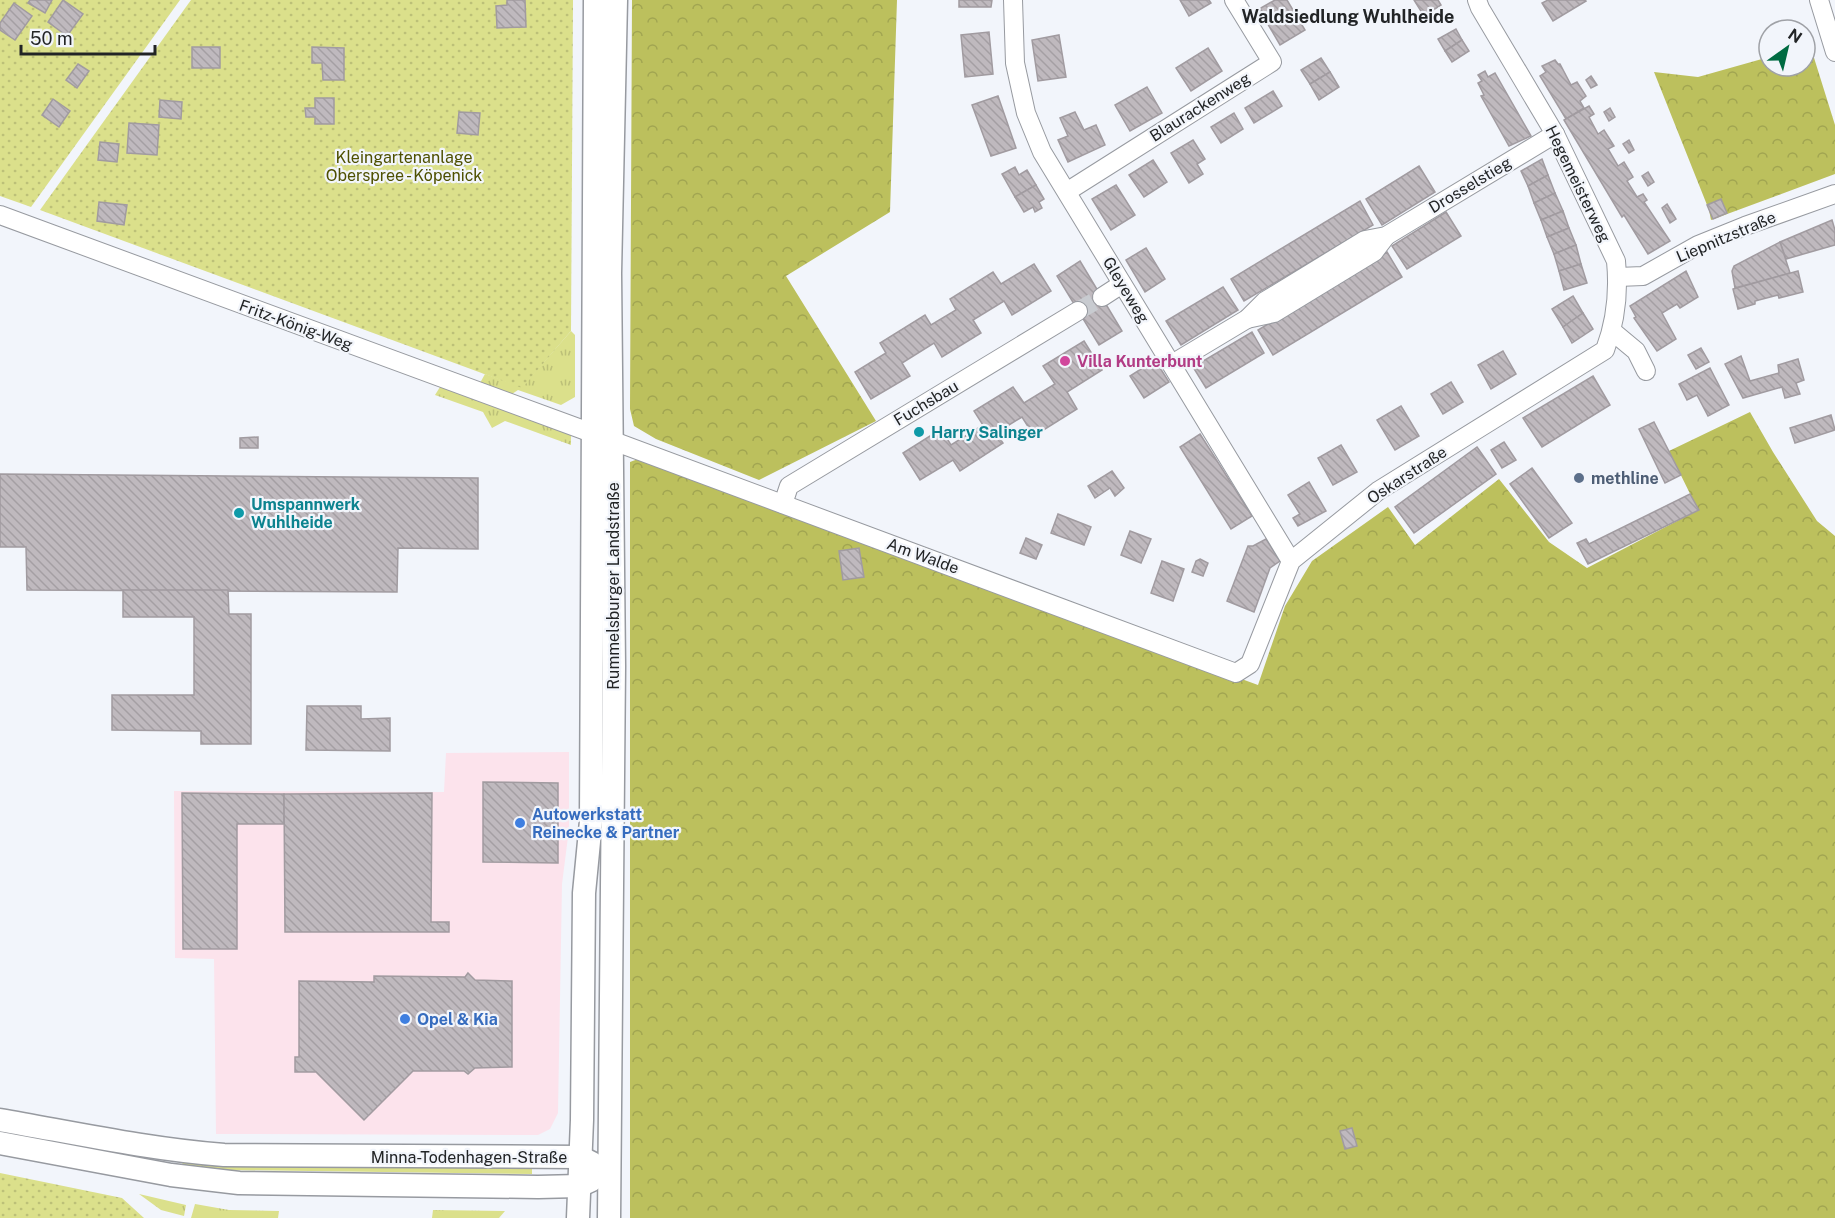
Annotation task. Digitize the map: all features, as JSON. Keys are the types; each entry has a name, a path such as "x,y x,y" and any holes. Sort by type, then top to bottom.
{"main road":[{"name":"Rummelsburger Landstraße","path":"595,0 602,437 614,678 609,1218"},
{"name":"Rummelsburger Landstraße","path":"578,1218 585,893 591,821 602,437 610,273 615,0"},
{"name":"Minna-Todenhagen-Straße","path":"0,1120 175,1151 224,1155 580,1157 610,1172"},
{"name":"Minna-Todenhagen-Straße","path":"0,1143 171,1176 239,1183 579,1186 610,1172"}],"street":[{"name":"Gleyeweg","path":"1013,0 1015,63 1026,113 1042,152 1068,191 1291,561"},
{"name":"Blaurackenweg","path":"1068,191 1272,62 1234,0"},
{"path":"1819,0 1835,52"},
{"name":"Hegemeisterweg","path":"1484,3 1555,134 1616,261 1618,277 1612,331"},
{"name":"Drosselstieg","path":"1172,364 1247,319 1264,301 1365,240 1386,236 1555,134"},
{"name":"Liepnitzstraße","path":"1618,277 1643,276 1698,245 1835,194"},
{"name":"Fritz-König-Weg","path":"0,215 602,437"},
{"path":"1102,297 1122,284"},
{"name":"Fuchsbau","path":"783,504 789,486 1078,311"},
{"path":"1612,331 1636,351 1646,371"},
{"name":"Oskarstraße","path":"1250,664 1291,561 1378,491 1605,350 1612,331"},
{"name":"Am Walde","path":"602,437 1236,673 1250,664"}],"shaded area":[{"path":"569,752 569,829 562,884 558,1113 550,1129 538,1135 216,1134 214,959 175,958 174,791 444,792 446,753"}],"green space":[{"path":"0,0 180,0 31,207 0,196"},
{"name":"Kleingartenanlage Oberspree - Köpenick","path":"191,0 573,0 571,331 522,388 40,210"},
{"path":"632,0 897,0 890,212 786,276 876,421 759,480 656,439 634,426 630,409"},
{"path":"1757,60 1757,78 1817,78 1817,67 1835,125 1835,174 1711,220 1654,72 1698,77"},
{"path":"571,331 575,335 575,397 561,405 518,390 512,394 480,383 485,374 522,387"},
{"path":"440,387 571,435 571,445 505,421 492,428 483,412 435,395"},
{"path":"1750,412 1817,521 1835,536 1835,1218 630,1218 630,462 638,459 1258,685 1285,606 1312,561 1388,507 1415,545 1499,479 1549,542 1587,568 1698,510 1669,451"},
{"path":"183,1160 532,1166 532,1174 227,1170 182,1166"},
{"path":"0,1173 122,1198 144,1218 0,1218"},
{"path":"139,1194 186,1205 184,1216 161,1210"},
{"path":"195,1204 229,1210 279,1211 278,1218 191,1218"},
{"path":"433,1210 505,1211 499,1218 432,1218"}],"building":[{"path":"30,0 52,0 45,13 28,3"},
{"path":"63,0 83,14 67,36 48,22"},
{"path":"507,0 525,0 526,27 497,28 496,6 507,5"},
{"path":"959,0 992,0 991,7 959,7"},
{"path":"1180,0 1209,0 1211,3 1189,16"},
{"path":"1275,0 1287,0 1305,30 1280,45 1259,9"},
{"path":"1414,0 1438,0 1441,5 1424,16"},
{"path":"1548,0 1586,1 1553,21 1542,3"},
{"path":"14,3 32,16 15,40 0,30 0,23"},
{"path":"1456,29 1462,40 1445,51 1438,39"},
{"path":"989,32 993,74 965,77 961,35"},
{"path":"1059,35 1066,77 1038,81 1032,40"},
{"path":"1462,40 1469,51 1452,62 1445,51"},
{"path":"192,47 220,47 220,68 192,68"},
{"path":"312,47 344,48 344,80 323,80 322,63 312,63"},
{"path":"1208,48 1222,71 1191,91 1176,68"},
{"path":"1321,58 1330,72 1310,84 1301,70"},
{"path":"1555,60 1560,64 1571,85 1577,82 1586,96 1580,101 1584,108 1566,119 1540,76 1546,72 1542,66"},
{"path":"78,64 89,71 77,88 66,80"},
{"path":"1485,71 1488,77 1495,73 1531,136 1509,146 1481,96 1484,95 1478,83 1482,81 1478,75"},
{"path":"1330,72 1339,87 1319,100 1310,84"},
{"path":"1591,76 1597,85 1591,88 1586,80"},
{"path":"1147,87 1162,113 1130,131 1115,105"},
{"path":"1273,91 1282,106 1254,123 1245,108"},
{"path":"998,96 1016,148 991,156 972,105"},
{"path":"315,98 334,98 334,124 315,124 315,117 306,117 305,108 315,108"},
{"path":"53,99 70,111 59,127 42,115"},
{"path":"160,100 182,102 181,119 159,117"},
{"path":"1589,106 1594,114 1589,117 1598,134 1604,130 1614,146 1608,149 1618,166 1624,162 1633,177 1627,181 1637,197 1643,194 1647,200 1644,202 1670,241 1648,254 1624,215 1622,217 1564,120"},
{"path":"1610,108 1615,117 1609,121 1604,112"},
{"path":"459,112 480,113 478,135 457,133"},
{"path":"1075,112 1084,130 1096,125 1105,145 1068,162 1058,140 1068,136 1060,118"},
{"path":"1234,113 1243,129 1221,143 1211,127"},
{"path":"129,123 159,125 157,155 127,153"},
{"path":"1193,140 1205,159 1197,164 1203,174 1189,183 1171,153"},
{"path":"1629,140 1634,150 1629,153 1623,144"},
{"path":"100,142 119,144 117,162 98,160"},
{"path":"1542,159 1548,175 1528,186 1521,171"},
{"path":"1153,160 1167,182 1144,197 1129,175"},
{"path":"1419,166 1435,192 1382,225 1366,199"},
{"path":"1015,167 1019,175 1027,170 1036,185 1015,197 1002,174"},
{"path":"1648,172 1654,182 1648,186 1642,176"},
{"path":"1548,175 1555,193 1534,203 1528,186"},
{"path":"1036,185 1044,199 1039,202 1042,208 1035,212 1033,207 1024,212 1015,197"},
{"path":"1116,185 1135,215 1111,230 1092,199"},
{"path":"1555,193 1563,211 1541,220 1534,203"},
{"path":"1721,199 1727,213 1713,219 1707,205"},
{"path":"1360,201 1373,225 1244,301 1231,279"},
{"path":"99,202 127,205 124,225 97,221"},
{"path":"1667,204 1676,219 1670,223 1662,208"},
{"path":"1563,211 1569,228 1547,237 1541,220"},
{"path":"1446,212 1461,236 1407,269 1392,246"},
{"path":"1832,220 1835,245 1786,259 1780,242"},
{"path":"1569,228 1576,245 1554,254 1547,237"},
{"path":"1780,242 1790,273 1735,288 1732,271 1734,266"},
{"path":"1576,245 1581,264 1559,271 1554,254"},
{"path":"1146,248 1165,279 1145,292 1126,260"},
{"path":"1387,252 1402,277 1273,355 1258,330"},
{"path":"1080,261 1122,331 1099,345 1057,276"},
{"path":"1034,264 1051,291 1012,315 1004,301 973,320 981,333 942,357 934,343 902,363 910,376 871,399 855,372 886,353 880,343 925,315 931,325 956,310 950,299 993,272 1001,284"},
{"path":"1581,264 1587,283 1564,290 1559,271"},
{"path":"1686,271 1698,297 1680,308 1677,304 1662,313 1676,339 1657,351 1634,318 1636,317 1630,306"},
{"path":"1798,271 1803,292 1755,301 1755,304 1738,309 1733,289"},
{"path":"1223,287 1238,310 1181,345 1166,321"},
{"path":"1573,296 1583,313 1563,327 1552,309"},
{"path":"1583,313 1593,329 1572,343 1563,327"},
{"path":"1252,332 1264,353 1206,388 1193,367"},
{"path":"1084,341 1102,370 1067,392 1077,409 1034,436 1022,417 996,433 1003,443 960,471 953,460 920,480 903,453 941,429 951,445 983,425 974,411 1013,387 1024,403 1055,384 1043,366"},
{"path":"1701,348 1709,362 1696,369 1688,355"},
{"path":"1503,351 1516,374 1491,389 1478,365"},
{"path":"1741,356 1750,381 1779,373 1778,365 1798,359 1804,380 1796,383 1800,394 1785,398 1782,387 1743,398 1725,364"},
{"path":"1155,360 1169,382 1144,398 1130,376"},
{"path":"1710,368 1729,405 1708,416 1697,395 1687,400 1679,384"},
{"path":"1593,376 1610,405 1542,447 1523,418"},
{"path":"1451,382 1463,402 1443,414 1431,394"},
{"path":"1401,406 1419,436 1395,450 1377,420"},
{"path":"1831,415 1835,430 1795,443 1790,428"},
{"path":"1654,422 1681,475 1665,483 1639,429"},
{"path":"1200,434 1252,516 1231,529 1180,447"},
{"path":"258,437 258,448 240,448 240,438"},
{"path":"1504,442 1516,460 1502,468 1491,450"},
{"path":"1341,445 1357,472 1333,485 1318,458"},
{"path":"1477,447 1496,474 1414,533 1395,507"},
{"path":"1532,468 1572,523 1549,538 1510,484"},
{"path":"1112,471 1124,488 1115,496 1110,488 1095,498 1088,486"},
{"name":"Umspannwerk Wuhlheide","path":"0,474 478,478 478,549 398,548 397,592 27,590 26,547 0,547"},
{"path":"1309,482 1326,511 1298,526 1293,518 1300,514 1288,495"},
{"path":"1690,494 1699,510 1588,564 1577,543 1586,539 1589,544"},
{"path":"1058,514 1091,527 1084,545 1051,533"},
{"path":"1130,531 1151,539 1141,563 1121,555"},
{"path":"1026,538 1042,545 1036,559 1020,553"},
{"path":"1266,539 1280,561 1270,568 1254,612 1227,601 1248,546 1253,546"},
{"path":"859,548 864,577 843,580 839,551"},
{"path":"1200,559 1208,563 1203,576 1192,572 1196,561"},
{"path":"1162,561 1184,569 1173,601 1151,593"},
{"path":"123,590 228,590 229,614 251,614 251,744 201,744 201,731 112,730 112,695 194,695 194,617 123,617"},
{"path":"307,706 361,706 361,719 390,718 390,751 306,750"},
{"name":"Autowerkstatt Reinecke & Partner","path":"483,782 558,783 558,863 483,862"},
{"path":"182,793 284,794 284,824 237,824 237,949 183,949"},
{"path":"432,793 431,922 449,922 449,932 285,932 284,794"},
{"name":"Opel & Kia","path":"468,973 475,980 512,981 512,1067 475,1068 468,1074 464,1071 413,1071 364,1120 316,1072 295,1072 295,1057 299,1057 299,981 374,982 374,976 465,977"},
{"path":"1352,1128 1357,1146 1345,1149 1340,1131"}],"tunnel":[{"path":"1078,311 1102,297"}],"place":[{"name":"Villa Kunterbunt","path":"1065,361"},
{"name":"Harry Salinger","path":"919,432"},
{"name":"methline","path":"1579,478"},
{"name":"Umspannwerk Wuhlheide","path":"239,513"},
{"name":"Autowerkstatt Reinecke & Partner","path":"520,823"},
{"name":"Opel & Kia","path":"405,1019"}],"district":[{"name":"Waldsiedlung Wuhlheide","path":"1348,16"}]}
